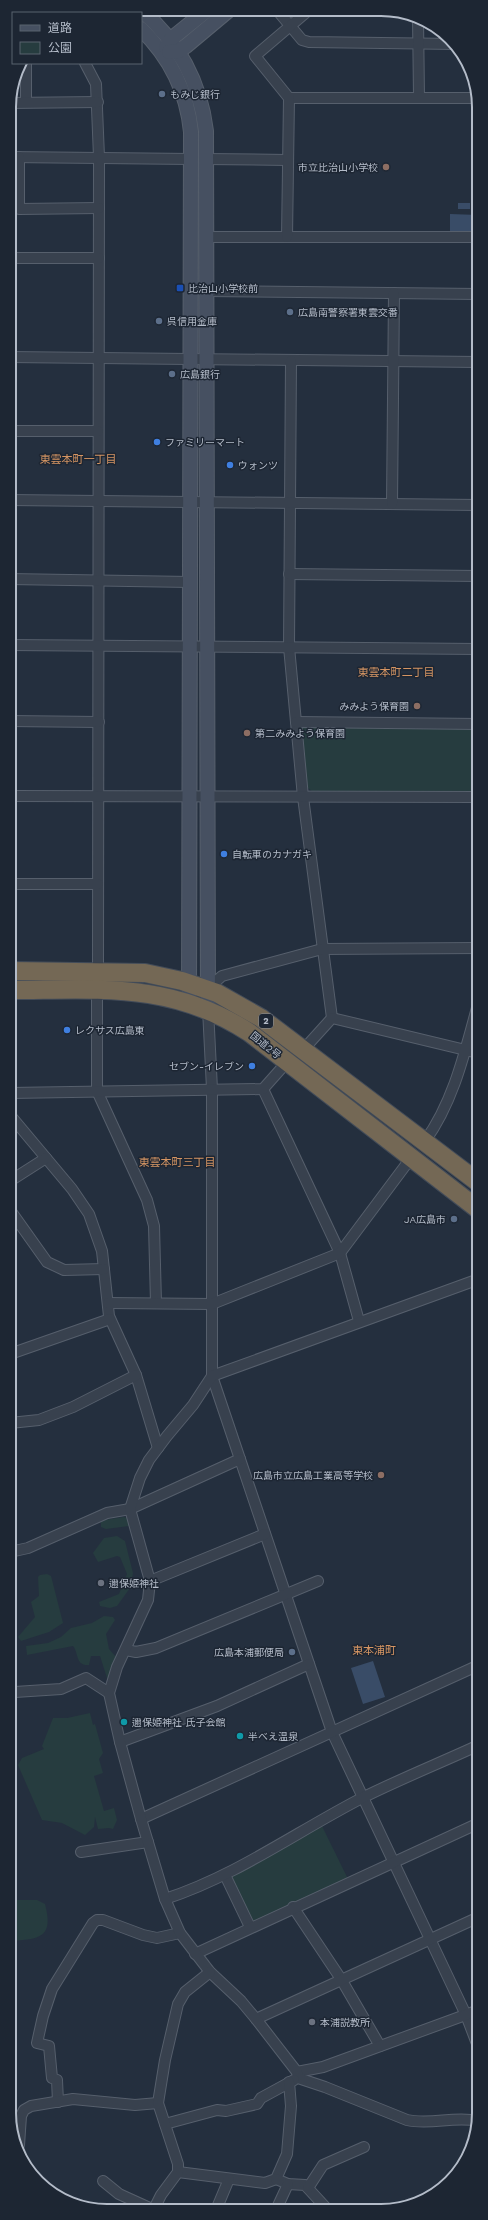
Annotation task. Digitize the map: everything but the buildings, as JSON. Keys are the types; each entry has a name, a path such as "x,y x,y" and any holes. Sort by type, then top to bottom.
{"highway":[{"name":"国道2号","path":"16,971 145,973 190,983 207,989 250,1011 425,1141 472,1178"},
{"name":"国道2号","path":"16,990 97,990 142,992 189,1002 208,1009 250,1033 472,1205"}],"street":[{"path":"147,16 171,39 192,76 201,103 206,131 208,646 207,989 212,1089 212,1376 332,1732 362,1798 466,2014 472,2030"},
{"path":"163,53 171,39 200,16"},
{"path":"163,53 179,51 222,16"},
{"path":"282,16 302,40 309,42 418,45 446,44"},
{"path":"287,237 289,98 256,56 302,16"},
{"path":"418,24 419,97"},
{"path":"142,30 163,53 179,82 187,106 191,132 189,1002"},
{"path":"86,64 96,84 98,102 99,157 98,972"},
{"path":"26,66 26,102"},
{"path":"289,98 471,98"},
{"path":"16,103 98,102"},
{"path":"16,157 191,159"},
{"path":"205,159 287,160"},
{"path":"16,183 18,209 99,208"},
{"path":"206,237 472,237"},
{"path":"16,258 99,258"},
{"path":"206,291 472,294"},
{"path":"392,504 394,293"},
{"path":"16,357 472,362"},
{"path":"290,361 289,647 303,797 332,1018"},
{"path":"16,431 98,430"},
{"path":"16,500 472,505"},
{"path":"289,574 472,576"},
{"path":"16,579 99,582 190,582"},
{"path":"16,645 99,644 472,649"},
{"path":"16,721 99,722"},
{"path":"296,722 472,724"},
{"path":"16,796 472,797"},
{"path":"16,884 98,884"},
{"path":"207,989 222,976 322,949 472,948"},
{"path":"97,990 97,1091 147,1200 154,1226 156,1303"},
{"path":"303,1050 332,1018"},
{"path":"332,1018 472,1052"},
{"path":"425,1141 442,1111 457,1079 466,1050 472,1022"},
{"path":"16,1093 263,1089 286,1062"},
{"path":"263,1089 340,1253 359,1321"},
{"path":"16,1122 89,1214 102,1251 110,1319 136,1375 158,1448"},
{"path":"16,1177 46,1158"},
{"path":"108,1303 212,1304 340,1253 411,1158"},
{"path":"16,1218 47,1262 64,1270 104,1269"},
{"path":"472,1281 359,1321 212,1376 193,1405 158,1448 140,1478 130,1509 150,1581 148,1600 109,1693 120,1742 141,1819 165,1899 180,1933 210,1972 241,2001 256,2019 295,2077 325,2087 407,2120 416,2122 472,2120"},
{"path":"16,1352 110,1319"},
{"path":"16,1422 39,1420 73,1407 136,1375"},
{"path":"16,1551 28,1548 107,1513 130,1509 240,1459"},
{"path":"150,1581 265,1534"},
{"path":"126,1650 136,1652 156,1648 285,1593 318,1581"},
{"path":"120,1742 217,1706 309,1664"},
{"path":"141,1819 472,1667"},
{"path":"16,1692 61,1689 86,1678 109,1693"},
{"path":"165,1899 194,1890 225,1876 362,1798 472,1748"},
{"path":"195,1954 293,1907 394,1863 472,1826"},
{"path":"81,1852 148,1842"},
{"path":"225,1876 250,1927"},
{"path":"293,1907 341,1979 380,2046"},
{"path":"58,2102 57,2080 52,2078 49,2046 37,2043 43,2016 52,1989 93,1923 96,1920 103,1920 143,1935 158,1938 180,1933"},
{"path":"256,2019 472,1920"},
{"path":"178,2172 158,2103 165,2060 178,2004 185,1992 210,1972"},
{"path":"165,2124 217,2110 226,2111 257,2104 261,2098 295,2077 472,2012"},
{"path":"276,2179 287,2154 295,2077"},
{"path":"20,2139 24,2110 31,2106 73,2099 135,2105 158,2103"},
{"path":"308,2188 323,2165 364,2147"},
{"path":"178,2172 265,2183 276,2179 288,2184 305,2185 323,2204"},
{"path":"156,2204 178,2172"},
{"path":"219,2204 229,2179"},
{"path":"103,2181 119,2194 142,2204"},
{"path":"279,2204 288,2184"}],"green space":[{"path":"303,724 472,727 472,794 313,792 308,788 300,729"},
{"path":"124,1517 129,1519 129,1526 106,1529 101,1527 101,1522 104,1520"},
{"path":"117,1536 125,1541 133,1573 130,1588 117,1606 110,1608 100,1606 99,1602 119,1594 127,1574 120,1557 117,1556 98,1562 93,1553 104,1538"},
{"path":"47,1574 51,1576 63,1623 49,1632 21,1641 18,1637 35,1617 31,1602 39,1596 38,1577 40,1575"},
{"path":"104,1616 113,1617 115,1620 106,1634 109,1649 116,1657 108,1681 100,1656 91,1656 89,1665 85,1665 79,1661 73,1646 27,1655 26,1646 48,1643 61,1637 71,1628 92,1623"},
{"path":"90,1713 93,1725 95,1724 103,1753 99,1759 103,1773 94,1776 104,1811 114,1808 117,1820 113,1829 98,1829 95,1817 94,1827 85,1835 62,1823 42,1820 18,1765 22,1758 44,1749 42,1746 53,1718 67,1718"},
{"path":"321,1824 348,1879 254,1921 249,1919 230,1879 232,1874"},
{"path":"16,1900 37,1900 45,1904 48,1924 46,1930 37,1937 16,1940"}],"water":[{"path":"458,203 470,203 470,209 458,209"},
{"path":"450,214 472,215 472,231 450,231"},
{"path":"373,1661 385,1697 363,1704 351,1668"}],"place":[{"name":"もみじ銀行","path":"162,94"},
{"name":"市立比治山小学校","path":"386,167"},
{"name":"比治山小学校前","path":"180,288"},
{"name":"広島南警察署東雲交番","path":"290,312"},
{"name":"呉信用金庫","path":"159,321"},
{"name":"広島銀行","path":"172,374"},
{"name":"ファミリーマート","path":"157,442"},
{"name":"ウォンツ","path":"230,465"},
{"name":"みみよう保育園","path":"417,706"},
{"name":"第二みみよう保育園","path":"247,733"},
{"name":"自転車のカナガキ","path":"224,854"},
{"name":"レクサス広島東","path":"67,1030"},
{"name":"セブン-イレブン","path":"252,1066"},
{"name":"JA広島市","path":"454,1219"},
{"name":"広島市立広島工業高等学校","path":"381,1475"},
{"name":"邇保姫神社","path":"101,1583"},
{"name":"広島本浦郵便局","path":"292,1652"},
{"name":"邇保姫神社 氏子会館","path":"124,1722"},
{"name":"半べえ温泉","path":"240,1736"},
{"name":"本浦説教所","path":"312,2022"}],"district":[{"name":"東雲本町一丁目","path":"78,459"},
{"name":"東雲本町二丁目","path":"396,672"},
{"name":"東雲本町三丁目","path":"177,1162"},
{"name":"東本浦町","path":"374,1650"}]}
